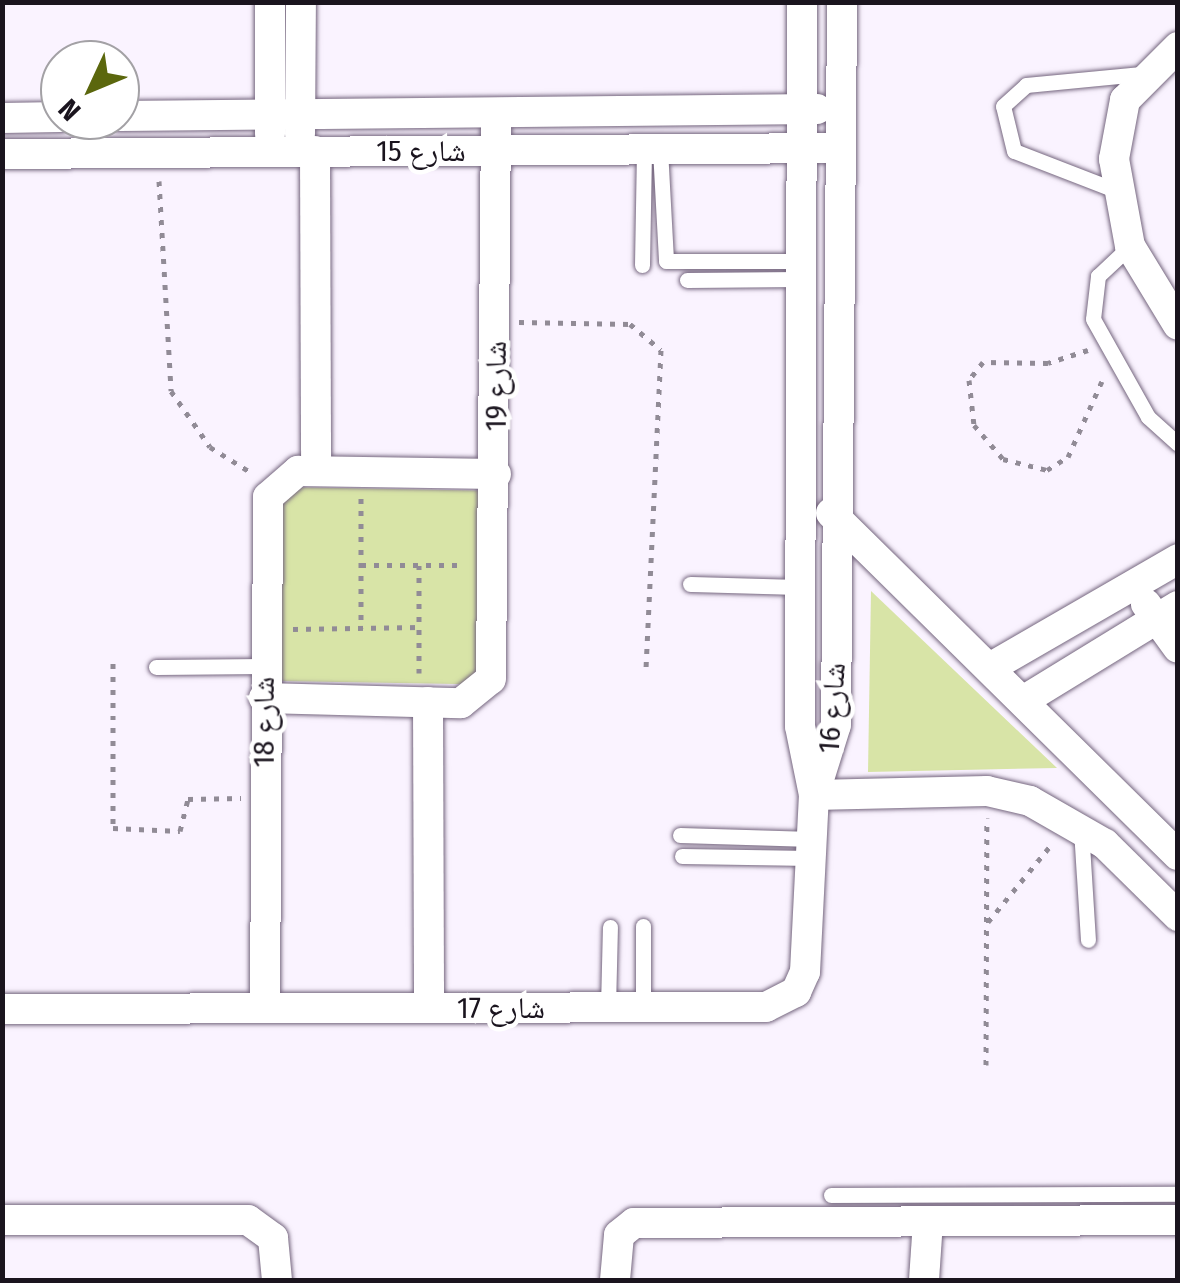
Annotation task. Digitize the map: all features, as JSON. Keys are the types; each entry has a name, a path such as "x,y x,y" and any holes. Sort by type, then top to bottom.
{"street":[{"path":"270,2 285,115 295,152 316,470"},
{"path":"285,115 301,2"},
{"name":"شارع 16","path":"802,2 801,742 814,795"},
{"name":"شارع 16","path":"814,795 834,744 842,2"},
{"path":"1178,47 1141,74 1116,130 1115,190 1130,246 1178,325"},
{"name":"شارع 15","path":"140,116 840,109"},
{"name":"شارع 19","path":"424,702 478,694 496,660 496,113"},
{"path":"2,118 40,117"},
{"name":"شارع 15","path":"2,154 840,148"},
{"path":"274,486 316,470 496,474"},
{"name":"شارع 18","path":"265,1008 264,509 274,486"},
{"path":"800,518 824,511 839,518 993,666 1178,855"},
{"path":"993,666 1178,559"},
{"path":"1133,585 1167,612 1178,648"},
{"path":"1026,700 1167,612"},
{"path":"264,698 424,702 429,1008"},
{"path":"814,795 987,791 1077,823 1153,887 1178,916"},
{"name":"شارع 17","path":"2,1009 766,1007 796,992 814,795"},
{"path":"1153,887 1178,865"},
{"path":"2,1220 248,1220 273,1238 278,1280"},
{"path":"615,1280 629,1224 1178,1220"},
{"path":"924,1280 928,1222"}],"lane":[{"path":"1115,190 1014,151 1002,106 1026,85 1141,74"},
{"path":"642,265 652,150"},
{"path":"652,150 666,261 800,270"},
{"path":"1130,246 1106,264 1093,290 1104,338 1148,417 1178,444"},
{"path":"686,280 800,270"},
{"path":"690,584 800,587"},
{"path":"156,667 264,666"},
{"path":"1077,823 1088,940"},
{"path":"680,834 811,848"},
{"path":"682,856 811,848"},
{"path":"643,926 643,1008"},
{"path":"608,1007 610,928"},
{"path":"831,1195 1178,1194"}],"path":[{"path":"158,154 170,391 210,447 274,486"},
{"path":"496,322 630,324 662,350 646,673"},
{"path":"1104,338 1048,363 983,362 969,380 974,425 1003,459 1046,470 1068,457 1087,402 1120,367"},
{"path":"361,470 361,628"},
{"path":"361,566 496,564"},
{"path":"419,566 424,702"},
{"path":"264,630 420,627"},
{"path":"113,663 114,828 182,830 188,799 264,798"},
{"path":"986,1065 987,791"},
{"path":"987,924 1077,823"}],"green space":[{"path":"282,487 490,491 487,685 279,681"},
{"path":"871,591 1057,768 868,772"}]}
